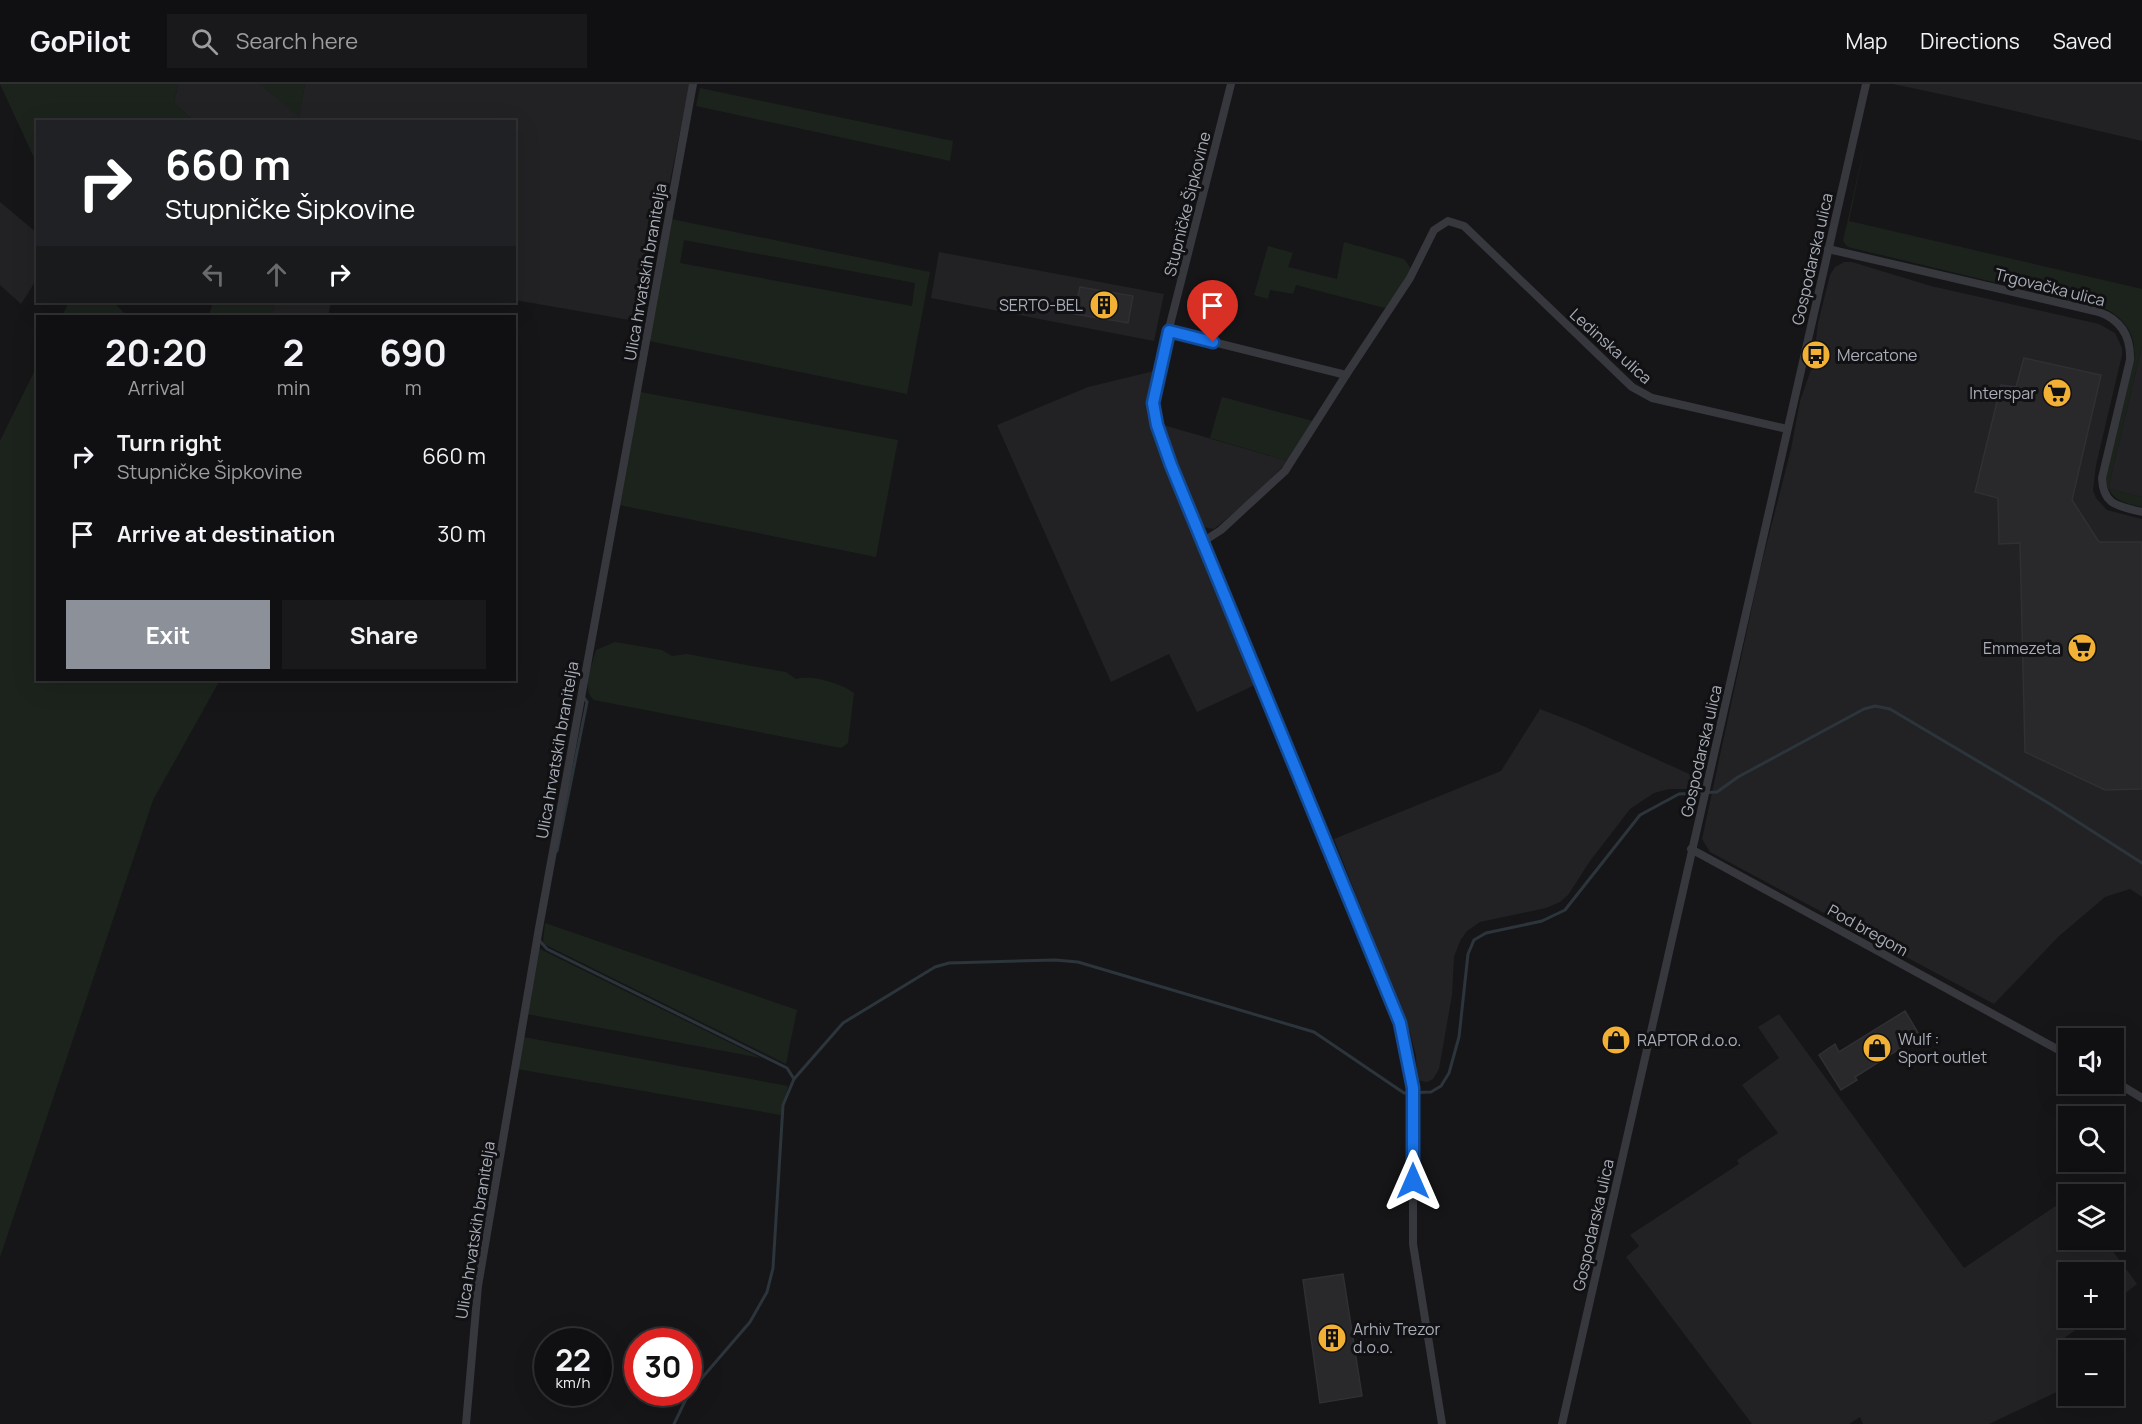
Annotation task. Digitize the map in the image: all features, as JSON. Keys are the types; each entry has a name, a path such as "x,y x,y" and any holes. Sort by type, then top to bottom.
{"street":[{"name":"Ulica hrvatskih branitelja","path":"466,1424 478,1286 497,1170 693,84"},
{"name":"Stupničke Šipkovine","path":"1231,84 1154,393 1154,412 1168,458 1400,1023 1413,1092 1413,1244 1442,1424"},
{"name":"Gospodarska ulica","path":"1562,1424 1866,84"},
{"name":"Ledinska ulica","path":"1346,375 1410,278 1434,230 1442,223 1451,221 1464,226 1632,387 1652,398 1787,429"},
{"name":"Trgovačka ulica","path":"1828,249 2099,312 2115,319 2129,340 2130,360 2102,478 2102,489 2108,500 2113,503 2142,512"},
{"path":"1169,331 1346,375 1285,471 1221,530 1204,541"},
{"name":"Pod bregom","path":"1691,849 2058,1049"},
{"path":"2124,1087 2142,1098"}],"shaded area":[{"path":"0,84 178,84 174,103 193,120 36,120 36,162"},
{"path":"178,84 260,84 299,116 305,84 690,84 641,322 516,300 516,120 193,120 174,103"},
{"path":"260,84 305,84 299,117"},
{"path":"1893,84 2142,84 2142,141 1959,98"},
{"path":"700,88 953,141 950,161 696,106"},
{"path":"1866,139 1849,221 2142,289 2142,346 2109,485 2110,489 2142,497 2142,507 2119,500 2110,492 2105,480 2134,360 2132,336 2124,323 2106,309 1848,247 1843,241"},
{"path":"0,202 36,232 36,281 21,304 0,285"},
{"path":"671,219 930,272 907,394 649,341","holes":["684,240 915,283 912,306 680,263"]},
{"path":"1344,242 1404,259 1412,270 1385,308 1296,285 1293,294 1270,290 1268,299 1254,295 1268,246 1293,253 1288,267 1337,279"},
{"path":"939,252 1164,294 1154,341 931,298"},
{"path":"1844,262 1852,262 1931,286 2099,324 2115,333 2122,348 2096,465 2093,490 2096,498 2107,510 2142,519 2142,897 2130,889 2105,897 2058,937 1994,1004 1710,852 1702,839 1760,570 1791,449 1800,401 1813,364 1818,323 1830,275 1835,267"},
{"path":"68,303 114,303 126,315 62,315"},
{"path":"213,303 275,303 272,315 209,315"},
{"path":"275,303 331,303 328,315 272,315"},
{"path":"2142,346 2142,497 2110,489 2109,485"},
{"path":"36,368 36,681 219,681 153,800 0,1257 0,441"},
{"path":"1154,371 1146,401 1158,445 1257,684 1197,712 1169,654 1111,682 997,425 1088,387"},
{"path":"640,392 898,440 876,557 619,505"},
{"path":"1222,397 1313,421 1288,461 1210,438"},
{"path":"1160,424 1288,461 1254,496 1214,529 1207,528 1202,525"},
{"path":"615,642 662,650 672,656 687,654 786,672 796,679 818,679 842,686 854,693 848,743 841,748 594,700 590,696 588,684 596,650"},
{"path":"1540,709 1696,777 1695,789 1669,789 1654,793 1630,809 1590,861 1568,895 1560,902 1546,908 1480,922 1467,931 1454,957 1452,995 1439,1069 1433,1079 1427,1082 1417,1080 1416,1056 1410,1032 1334,839 1501,771"},
{"path":"545,923 797,1010 786,1064 546,945 543,942"},
{"path":"538,948 761,1058 527,1014"},
{"path":"1779,1014 1964,1268 2058,1204 2058,1250 2112,1250 2121,1262 2058,1262 2058,1328 2078,1328 2062,1340 2058,1340 2058,1391 1989,1424 1863,1424 1860,1417 1849,1424 1752,1424 1626,1257 1639,1246 1630,1235 1739,1164 1737,1160 1778,1133 1742,1085 1779,1058 1758,1027"},
{"path":"523,1037 788,1086 781,1115 517,1069"},
{"path":"2124,1266 2137,1284 2124,1294"}],"building":[{"name":"SERTO-BEL","path":"1080,287 1133,296 1128,323 1074,314"},
{"name":"Emmezeta","path":"2024,358 2101,375 2072,500 2099,542 2142,542 2142,789 2105,790 2025,752 2020,543 1999,544 1998,498 1975,492 2001,385 2016,387"},
{"name":"Wulf : Sport outlet","path":"1905,1011 1920,1036 1855,1077 1857,1080 1841,1090 1819,1055 1835,1044 1839,1052"},
{"name":"Arhiv Trezor d.o.o.","path":"1343,1274 1362,1396 1320,1403 1303,1280"}],"waterway":[{"path":"570,690 574,693"},
{"path":"557,851 587,702 584,698"},
{"path":"674,1424 689,1393 750,1322 767,1292 773,1268 783,1105 794,1079 843,1023 935,967 949,963 1055,960 1078,962 1314,1032 1404,1093 1431,1092 1441,1086 1449,1073 1459,1037 1468,954 1474,940 1486,933 1542,921 1565,910 1640,815 1679,794 1717,792 1738,777 1864,709 1875,706 1890,709 2050,804 2142,863"},
{"path":"539,940 547,949 787,1068 794,1079"}],"place":[{"name":"SERTO-BEL","path":"1104,305"},
{"name":"Mercatone","path":"1816,355"},
{"name":"Interspar","path":"2057,393"},
{"name":"Emmezeta","path":"2082,648"},
{"name":"RAPTOR d.o.o.","path":"1616,1040"},
{"name":"Wulf : Sport outlet","path":"1877,1048"},
{"name":"Arhiv Trezor d.o.o.","path":"1332,1338"}],"route":[{"path":"1213,342 1169,331 1154,393 1153,403 1157,425 1171,465 1400,1023 1413,1088 1413,1181"}]}
